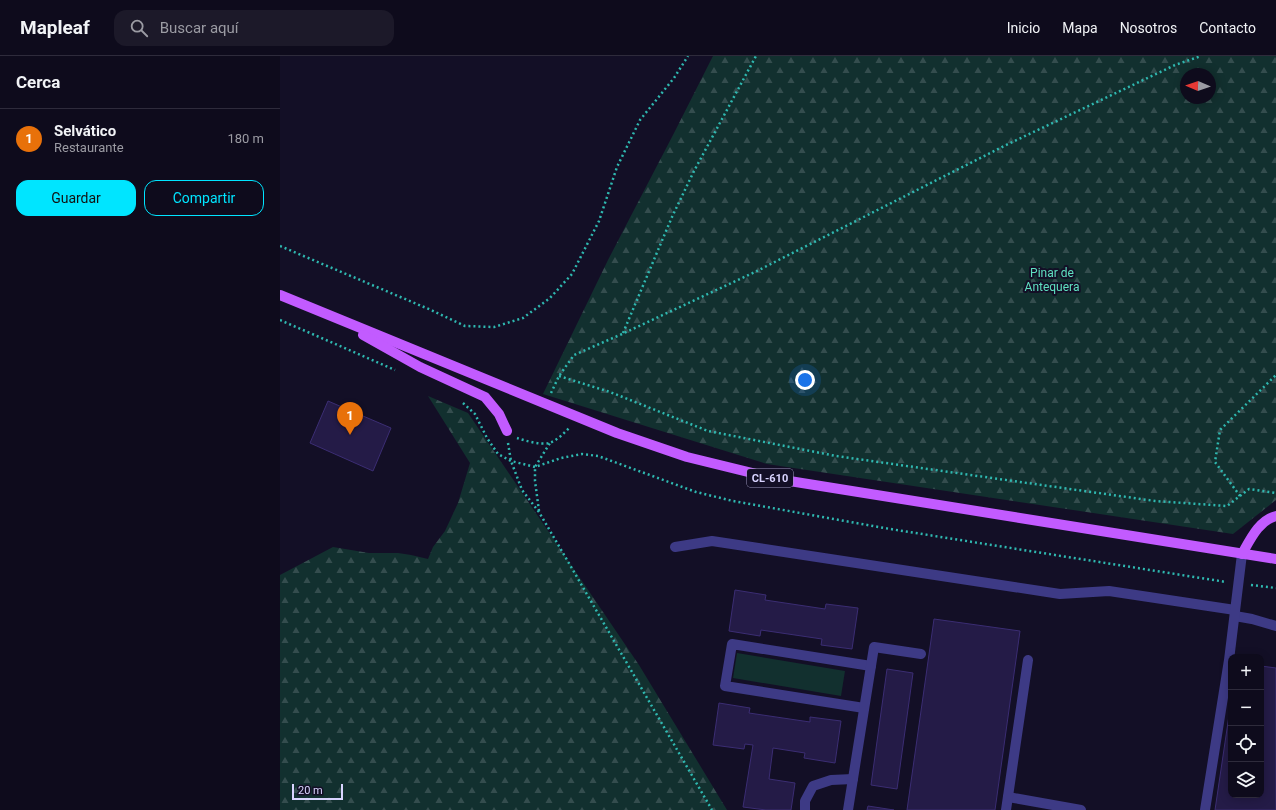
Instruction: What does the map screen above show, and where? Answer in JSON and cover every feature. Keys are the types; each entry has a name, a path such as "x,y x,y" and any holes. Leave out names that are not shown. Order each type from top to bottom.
{"main road":[{"name":"CL-610","path":"280,296 617,433 687,457 777,479 1276,559"},
{"path":"321,312 420,367 486,397 499,414 507,431"},
{"path":"1242,554 1257,528 1272,517 1276,516"}],"lane":[{"path":"675,547 712,541 1060,594 1109,591 1235,613 1276,626"},
{"path":"1205,810 1235,613 1242,554"},
{"path":"864,708 725,686 732,644 871,666"},
{"path":"848,810 874,647 921,654"},
{"path":"1006,810 1028,660"},
{"path":"805,810 805,801 813,786 831,780 853,779"},
{"path":"1008,797 1081,810"}],"path":[{"path":"280,246 465,326 494,327 523,318 550,298 572,274 599,221 618,167 640,120 674,78 688,56"},
{"path":"622,334 672,217 694,171 756,56"},
{"path":"546,404 559,376 574,355 755,272 1032,133 1175,65 1201,56"},
{"path":"559,376 610,392 708,431 836,456 1155,501 1227,506 1249,489 1276,493"},
{"path":"1240,496 1215,462 1220,430 1276,376"},
{"path":"539,512 535,481 535,467 550,443 571,426 576,416"},
{"path":"507,431 517,438 528,442 550,443"},
{"path":"507,431 511,461 522,490 539,512 712,810"}],"green space":[{"name":"Pinar de Antequera","path":"713,56 1276,56 1276,500 1233,534 767,464 543,394 608,260"},
{"path":"428,396 468,413 639,665 727,810 280,810 280,575 333,547 369,553 398,553 428,559 433,547 445,531 458,503 470,463"},
{"path":"737,653 845,671 841,696 733,678"}],"building":[{"path":"328,401 391,428 373,471 310,443"},
{"path":"735,590 766,595 765,600 825,609 826,604 858,608 852,649 821,645 822,639 761,630 760,636 729,631"},
{"path":"934,619 1020,631 995,810 907,810"},
{"path":"1264,666 1276,668 1276,810 1215,810 1228,722 1228,798 1264,798"},
{"path":"887,669 913,673 897,789 871,785"},
{"path":"719,703 750,708 749,713 810,722 810,717 841,721 835,763 804,758 805,753 773,748 769,779 795,783 791,810 766,810 743,807 753,745 745,744 744,749 713,745"},
{"path":"868,806 894,810 867,810"}],"place":[{"name":"Selvático","path":"350,435"}]}
